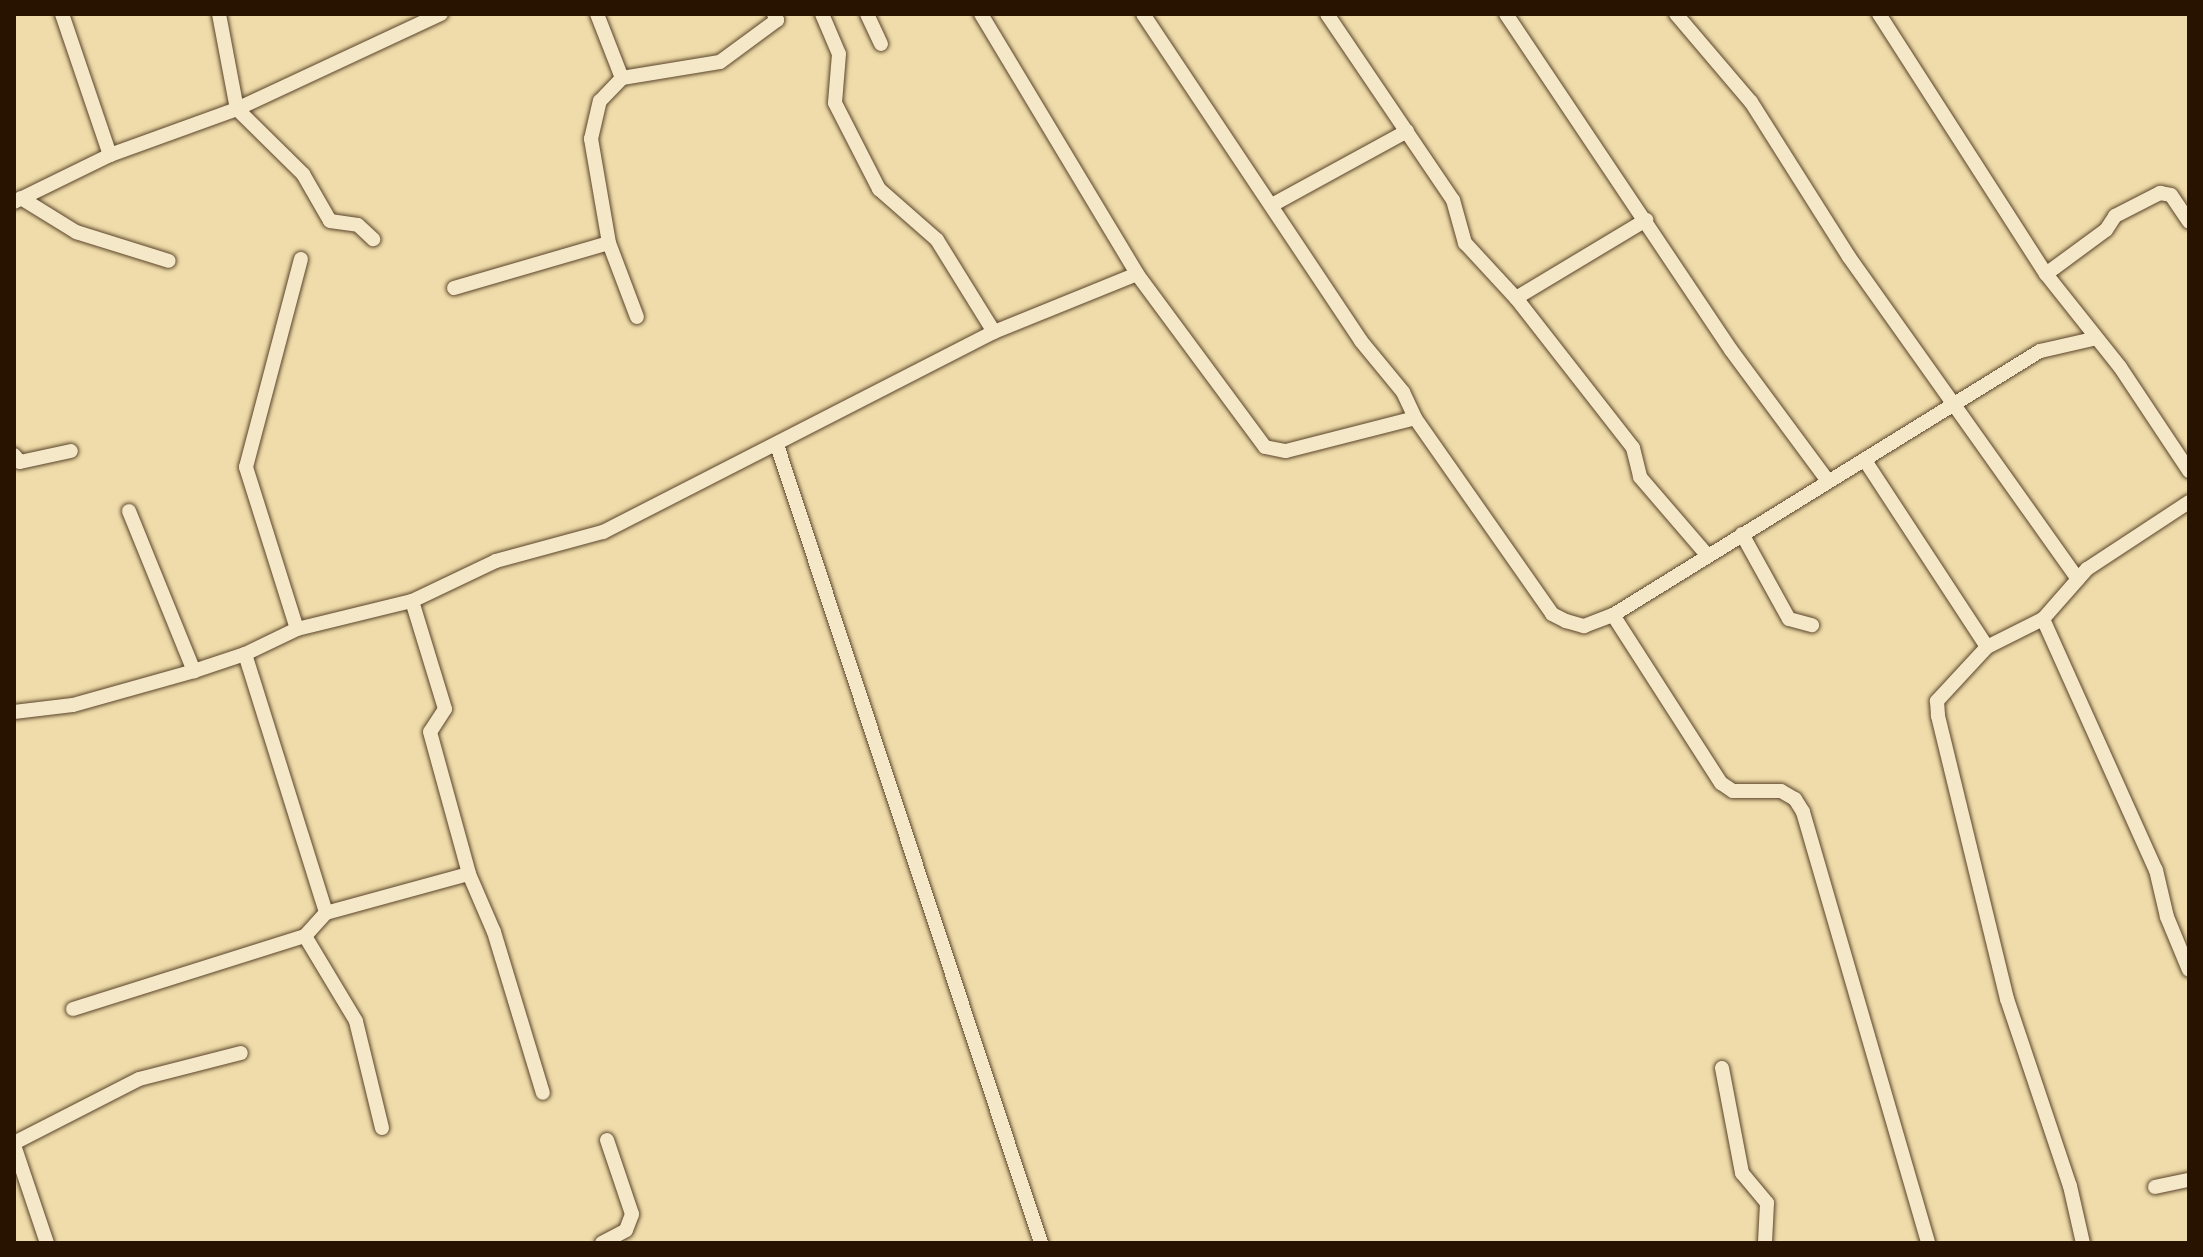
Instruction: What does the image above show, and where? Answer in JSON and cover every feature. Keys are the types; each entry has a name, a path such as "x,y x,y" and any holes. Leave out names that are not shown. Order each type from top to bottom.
{"street":[{"path":"62,14 110,155"},
{"path":"219,14 237,109 303,174 330,221 358,225 373,239"},
{"path":"18,200 110,155 237,109 441,14"},
{"path":"597,14 622,78"},
{"path":"822,14 839,54 835,103 879,189 937,240 994,332"},
{"path":"867,14 881,44"},
{"path":"981,14 1137,274 1265,447 1286,451 1415,418"},
{"path":"1143,14 1361,341 1403,392 1415,418 1552,614 1584,626 1613,615 1828,481 1866,462 2040,351 2093,339"},
{"path":"1327,14 1453,200 1465,243 1516,298 1633,448 1640,477 1708,556"},
{"path":"1506,14 1731,350 1828,481"},
{"path":"1676,14 1751,102 1849,257 1957,404 2078,579"},
{"path":"1879,14 2046,274 2093,339 2120,367 2189,471"},
{"path":"637,317 609,243 591,139 600,101 622,78 720,62 781,16"},
{"path":"1272,205 1407,131"},
{"path":"2046,274 2106,230 2115,216 2160,193 2171,195 2189,222"},
{"path":"18,200 76,232 169,261"},
{"path":"1516,298 1646,220"},
{"path":"454,288 609,243"},
{"path":"297,629 246,467 301,259"},
{"path":"14,712 73,705 194,671 245,654 297,629 412,601 496,561 603,532 994,332 1137,274"},
{"path":"777,445 1041,1243"},
{"path":"14,455 20,462 71,451"},
{"path":"1866,462 1987,647"},
{"path":"2083,1243 2070,1186 2007,999 1938,716 1937,701 1987,647 2043,619 2078,579 2189,502"},
{"path":"129,511 194,671"},
{"path":"1742,534 1789,619 1812,625"},
{"path":"412,601 445,709 430,732 469,874 494,932 543,1093"},
{"path":"1613,615 1721,783 1733,791 1781,791 1803,812 1928,1243"},
{"path":"2043,619 2156,870 2167,917 2189,970"},
{"path":"245,654 326,913"},
{"path":"73,1009 305,936 326,913 469,874"},
{"path":"305,936 356,1021 382,1128"},
{"path":"47,1243 15,1148 139,1079 241,1053"},
{"path":"1722,1068 1742,1173 1767,1203 1765,1243"},
{"path":"602,1243 626,1230 632,1214 607,1140"},
{"path":"2155,1187 2189,1180"}]}
